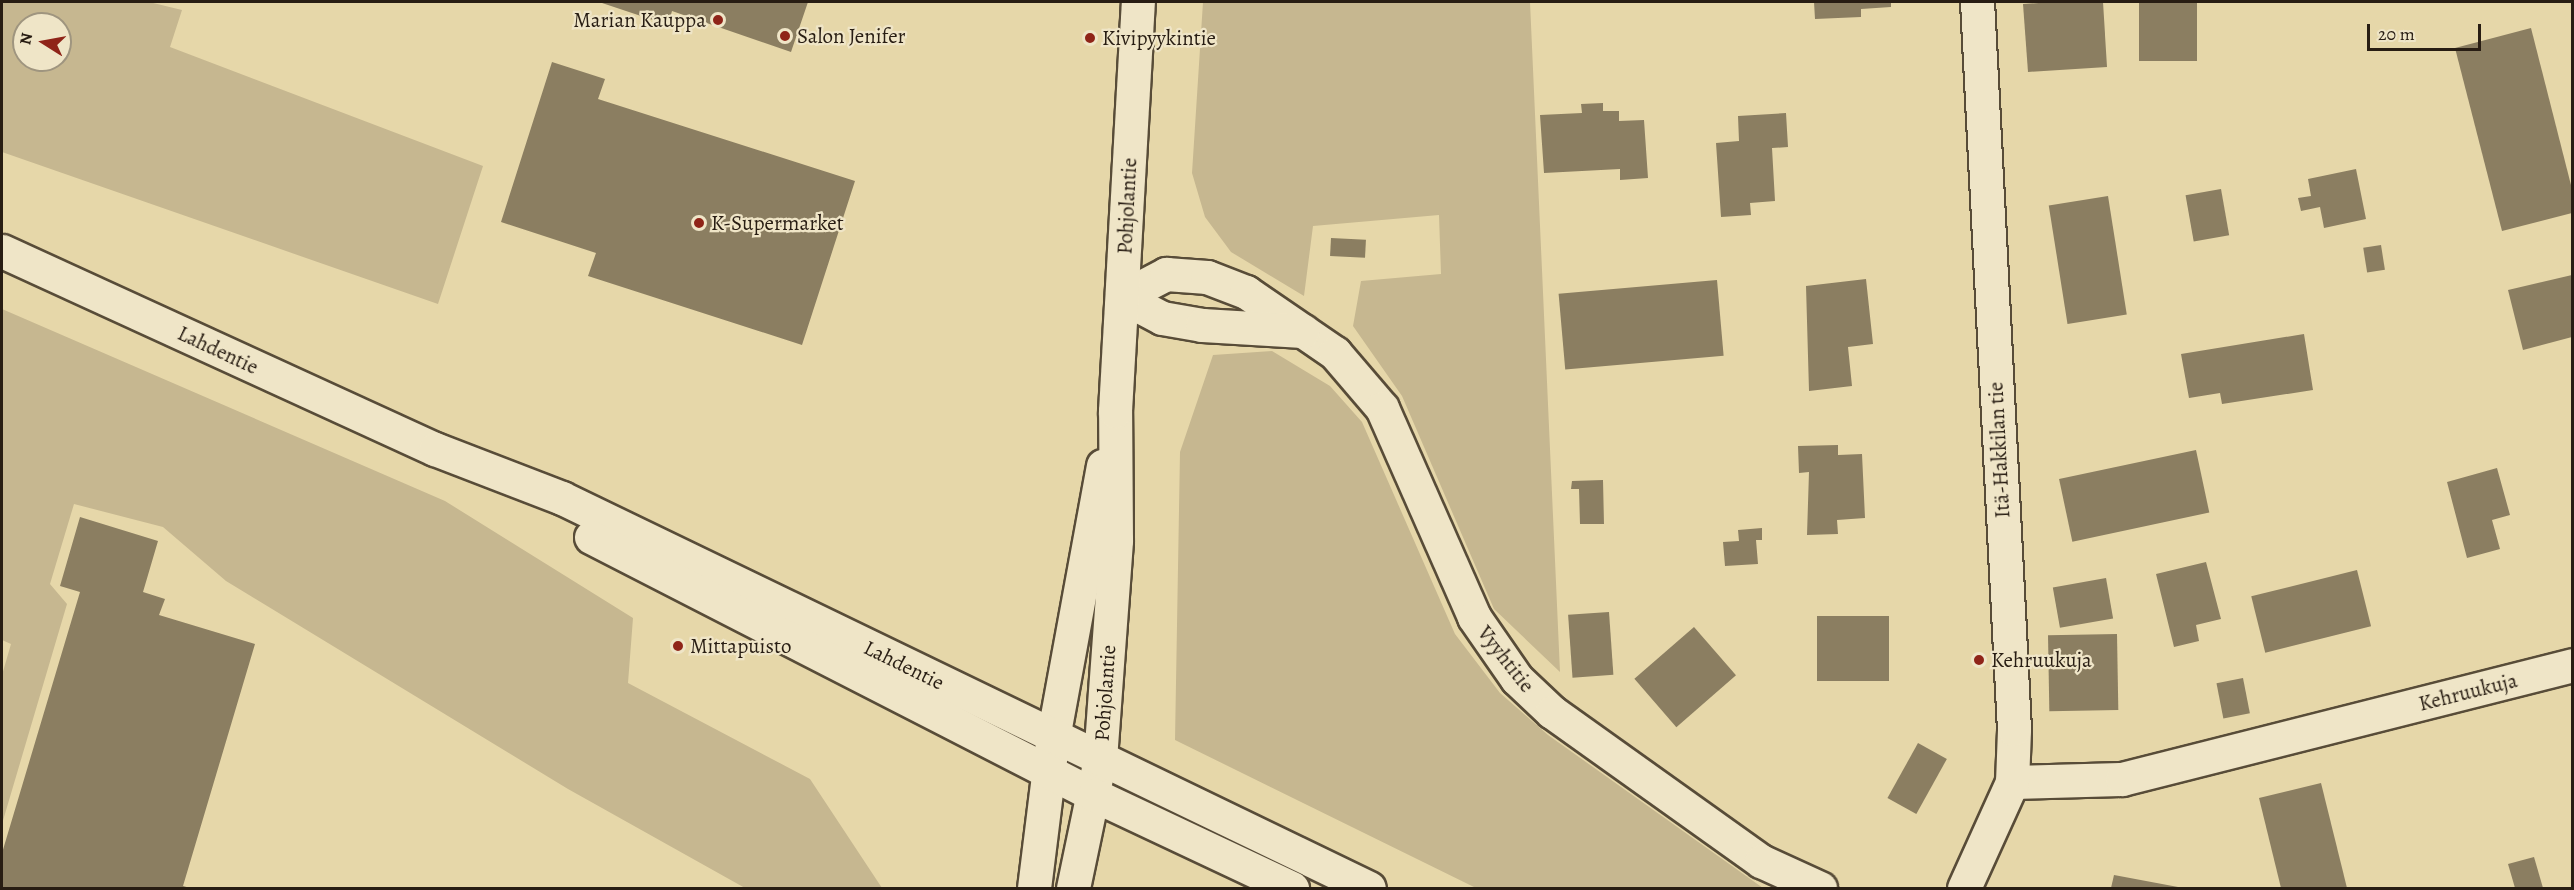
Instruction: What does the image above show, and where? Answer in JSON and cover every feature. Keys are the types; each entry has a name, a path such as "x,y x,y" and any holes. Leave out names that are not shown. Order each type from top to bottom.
{"street":[{"name":"Pohjolantie","path":"1073,888 1101,759 1116,540 1115,411 1138,2"},
{"name":"Itä-Hakkilan tie","path":"1964,888 2012,782 2014,729 1977,2"},
{"name":"Lahdentie","path":"2,251 435,449 562,498 1053,738 1369,888"},
{"name":"Vyyhtitie","path":"1122,297 1166,274 1207,277 1246,292 1335,353 1382,408 1474,617 1517,679 1552,712 1761,861 1820,888"},
{"path":"1122,297 1162,318 1202,326 1303,331"},
{"name":"Pohjolantie","path":"1034,888 1053,738 1086,538 1115,411"},
{"name":"Lahdentie","path":"435,449 520,501 1049,772 1292,888"},
{"name":"Kehruukuja","path":"2012,782 2122,779 2572,666"}],"shaded area":[{"path":"2,2 149,2 182,10 170,47 483,166 438,304 2,152"},
{"path":"1203,2 1530,2 1560,672 1494,609 1402,396 1353,326 1361,281 1441,274 1439,215 1313,226 1304,296 1231,252 1205,217 1192,173"},
{"path":"2,309 445,501 633,618 628,683 810,779 882,888 745,888 568,789 226,581 163,527 74,504 50,584 67,604 2,824 2,675 11,644 2,640"},
{"path":"1272,351 1330,386 1362,422 1455,634 1500,693 1548,735 1763,888 1476,888 1175,740 1180,452 1213,355"}],"building":[{"path":"599,2 808,2 791,52 672,11 668,25"},
{"path":"1814,2 1891,2 1891,7 1861,9 1861,17 1815,19"},
{"path":"2103,2 2107,67 2028,72 2023,4"},
{"path":"2139,2 2197,2 2197,61 2139,61"},
{"path":"2531,28 2572,189 2572,213 2502,231 2455,48"},
{"path":"552,62 605,79 598,99 855,181 802,345 588,276 596,253 501,222"},
{"path":"1603,103 1603,111 1619,111 1619,121 1644,120 1648,178 1620,180 1620,169 1544,173 1540,115 1582,113 1581,104"},
{"path":"1786,113 1788,147 1772,148 1775,201 1750,203 1751,215 1721,217 1716,143 1739,141 1738,116"},
{"path":"2356,169 2366,219 2324,228 2320,207 2301,211 2298,198 2311,196 2308,179"},
{"path":"2221,189 2229,235 2194,242 2186,195"},
{"path":"2108,196 2127,315 2068,324 2049,205"},
{"path":"1331,238 1366,240 1365,258 1330,256"},
{"path":"2381,245 2385,270 2367,273 2363,248"},
{"path":"2572,275 2572,337 2523,350 2508,290"},
{"path":"1866,279 1873,344 1848,347 1852,386 1809,391 1806,286"},
{"path":"1717,280 1724,356 1565,370 1559,294"},
{"path":"2304,334 2313,390 2222,404 2220,393 2189,398 2181,354"},
{"path":"1838,445 1838,455 1862,454 1865,518 1837,520 1838,534 1807,535 1809,472 1799,473 1798,446"},
{"path":"2196,450 2209,513 2072,542 2059,479"},
{"path":"2497,468 2510,515 2492,520 2500,549 2467,558 2447,482"},
{"path":"1603,480 1604,524 1580,524 1579,489 1571,489 1572,481"},
{"path":"80,517 158,541 143,592 165,599 159,615 255,644 183,886 190,888 2,888 2,853 80,592 60,586"},
{"path":"1762,528 1762,540 1756,540 1758,564 1725,566 1723,542 1739,541 1738,530"},
{"path":"2206,562 2221,619 2196,625 2199,641 2174,647 2156,574"},
{"path":"2357,570 2371,626 2265,653 2251,596"},
{"path":"2106,578 2113,618 2060,628 2053,587"},
{"path":"1609,612 1613,675 1572,678 1568,615"},
{"path":"1817,616 1889,616 1889,681 1817,681"},
{"path":"1694,627 1736,675 1676,727 1634,679"},
{"path":"2117,634 2118,710 2049,711 2048,635"},
{"path":"2243,678 2250,713 2223,718 2216,683"},
{"path":"1918,743 1947,759 1916,814 1887,798"},
{"path":"2321,783 2347,888 2281,888 2259,798"},
{"path":"2534,857 2543,888 2515,888 2508,864"},
{"path":"2114,875 2178,887 2178,888 2111,888"}],"place":[{"name":"Marian Kauppa","path":"718,20"},
{"name":"Salon Jenifer","path":"785,36"},
{"name":"Kivipyykintie","path":"1090,38"},
{"name":"K-Supermarket","path":"699,223"},
{"name":"Mittapuisto","path":"678,646"},
{"name":"Kehruukuja","path":"1979,660"}]}
